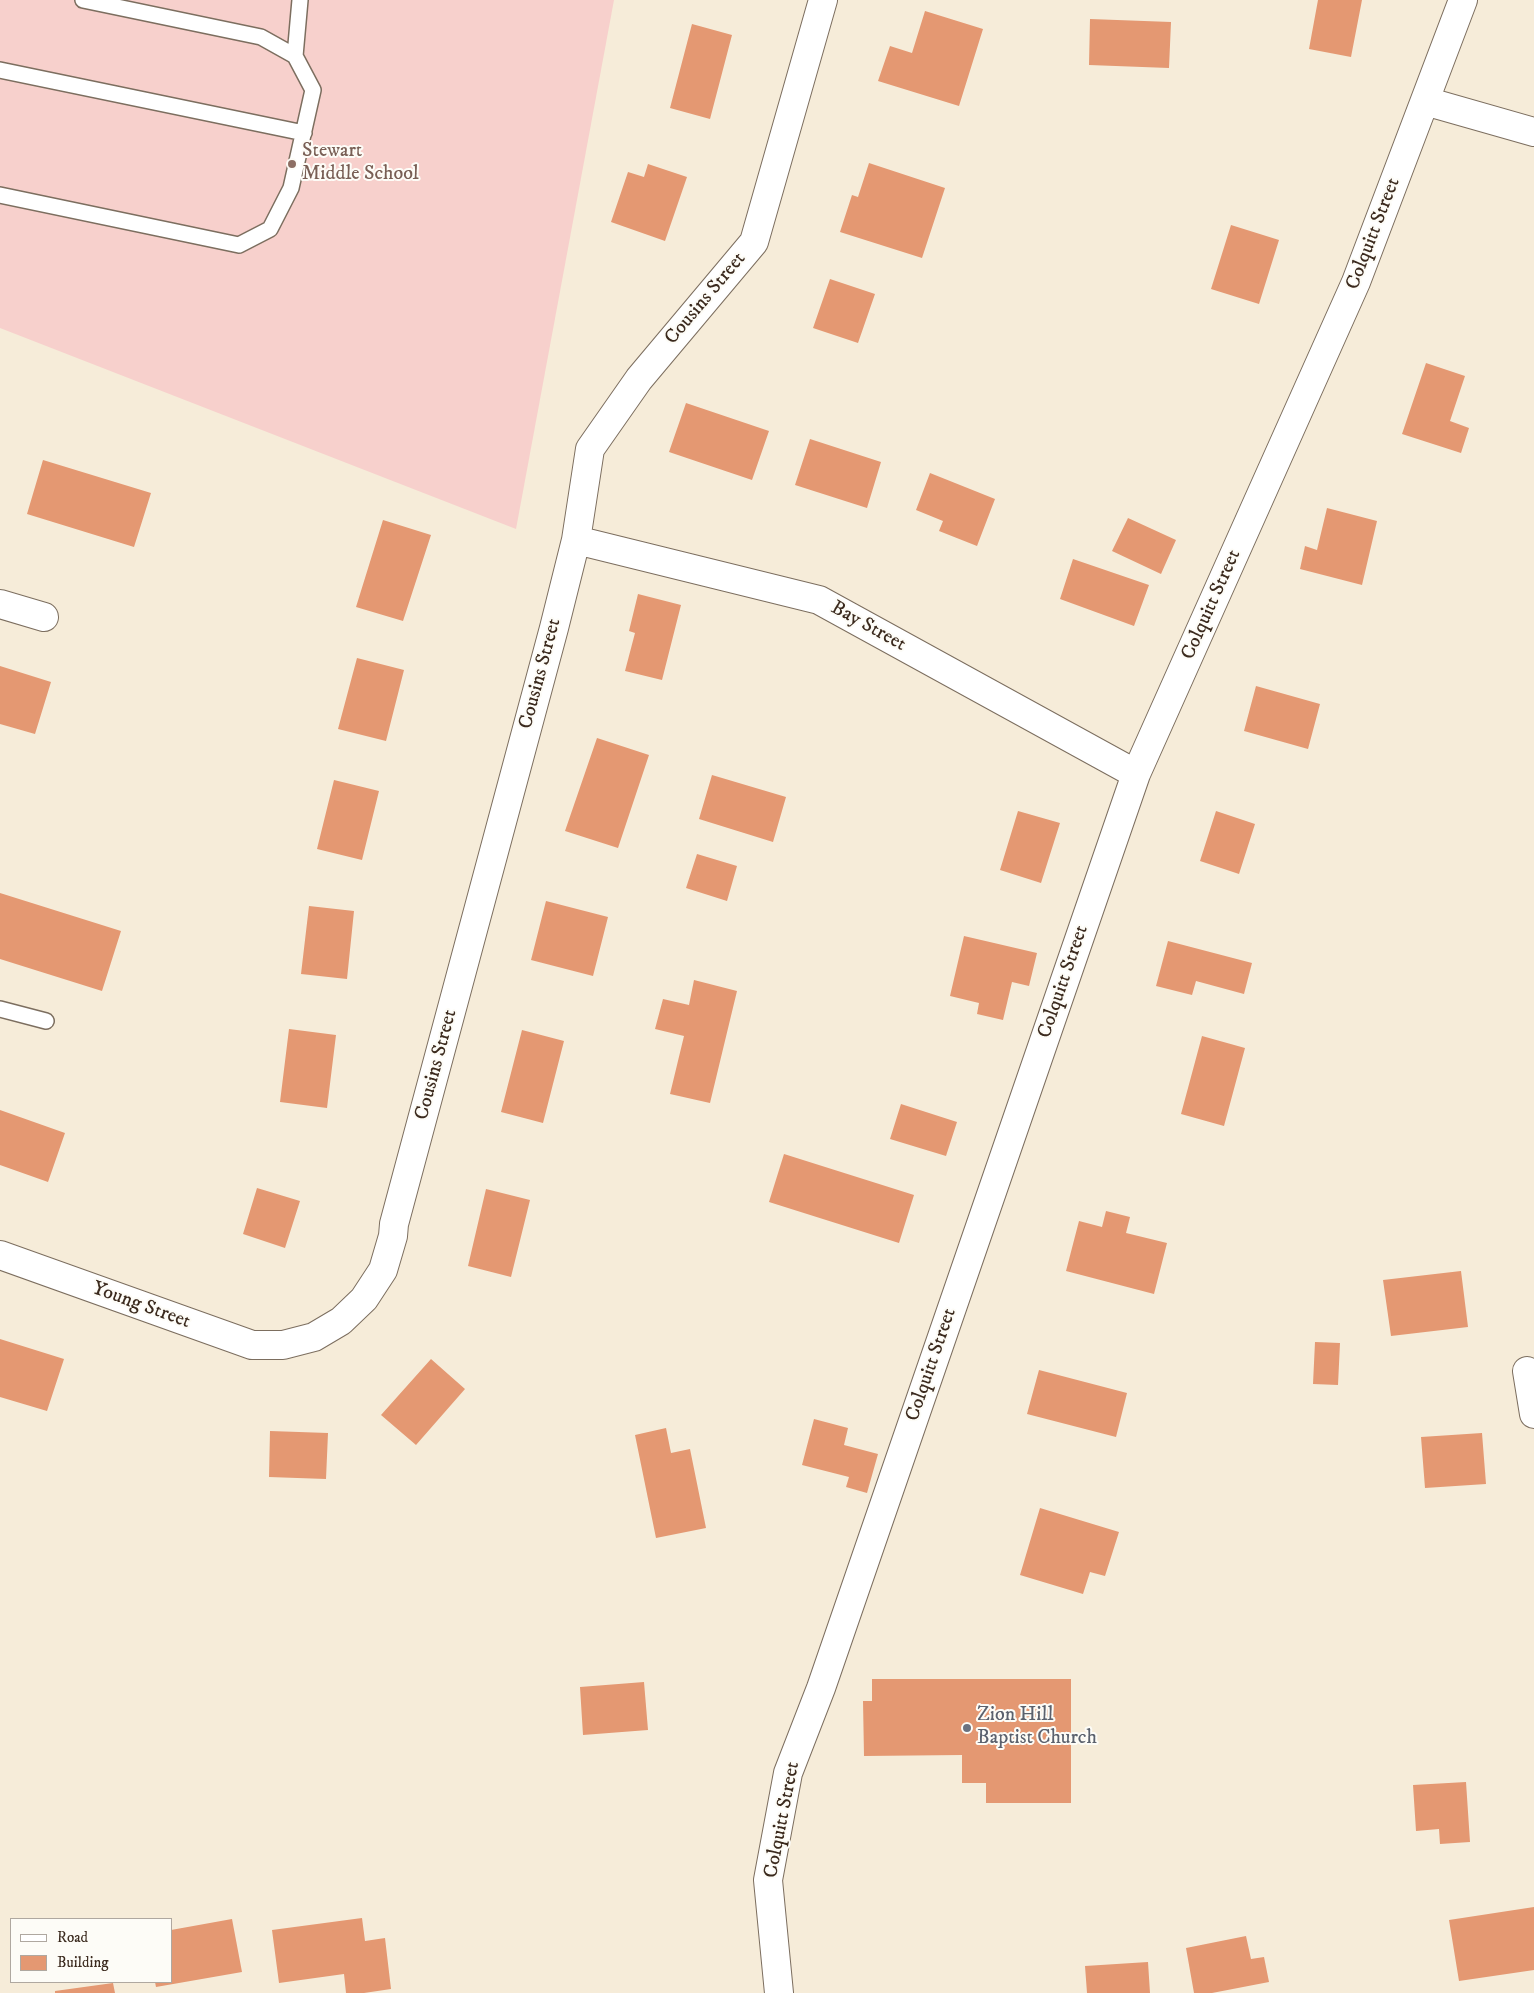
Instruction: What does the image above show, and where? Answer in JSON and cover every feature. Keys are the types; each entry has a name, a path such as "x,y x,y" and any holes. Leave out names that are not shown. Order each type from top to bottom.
{"street":[{"name":"Cousins Street","path":"283,1345 314,1336 341,1321 364,1299 383,1270 576,540 590,449 639,379 754,242 823,0"},
{"name":"Colquitt Street","path":"779,1993 768,1880 788,1773 821,1688 1136,774 1356,282 1463,0"},
{"path":"1425,101 1534,132"},
{"name":"Bay Street","path":"576,540 819,600 1136,774"},
{"path":"0,604 44,617"},
{"name":"Young Street","path":"0,1255 252,1346 283,1345"},
{"path":"1527,1372 1534,1414"}],"lane":[{"path":"0,195 239,245 270,229 291,188 313,90 295,56 261,37 83,0"},
{"path":"295,56 300,0"},
{"path":"0,70 304,133"},
{"path":"0,1009 46,1021"}],"shaded area":[{"name":"Stewart Middle School","path":"0,0 614,0 516,529 0,328"}],"building":[{"path":"1318,0 1362,0 1351,57 1309,49"},
{"path":"925,11 983,29 959,106 878,81 890,46 912,53"},
{"path":"1090,19 1171,22 1169,68 1089,65"},
{"path":"692,24 732,35 710,119 670,108"},
{"path":"869,163 945,188 922,258 840,232 852,195 858,197"},
{"path":"648,164 687,177 665,241 611,222 628,172 644,177"},
{"path":"1231,225 1279,240 1259,304 1211,289"},
{"path":"830,279 875,294 858,343 813,328"},
{"path":"1426,363 1465,376 1450,421 1469,428 1461,453 1402,434"},
{"path":"686,403 769,431 752,480 669,452"},
{"path":"810,439 881,462 867,508 795,485"},
{"path":"43,460 151,493 134,547 27,514"},
{"path":"930,473 995,499 977,546 939,531 943,521 916,510"},
{"path":"1327,508 1377,521 1362,585 1300,569 1305,546 1317,550"},
{"path":"1128,518 1176,540 1161,574 1112,551"},
{"path":"383,520 431,535 403,621 356,607"},
{"path":"1073,559 1149,585 1134,626 1060,599"},
{"path":"638,594 681,605 662,680 625,671 635,633 629,631"},
{"path":"357,658 404,670 386,741 338,729"},
{"path":"0,666 51,682 35,734 0,724"},
{"path":"1256,686 1320,704 1308,749 1244,731"},
{"path":"597,738 649,755 618,848 565,831"},
{"path":"712,775 786,797 773,842 699,819"},
{"path":"334,780 379,791 362,860 317,849"},
{"path":"1018,811 1060,823 1041,883 1000,870"},
{"path":"1216,811 1255,824 1239,874 1200,861"},
{"path":"697,854 737,866 727,901 686,888"},
{"path":"0,893 121,931 102,991 0,959"},
{"path":"546,901 608,917 593,976 531,960"},
{"path":"309,906 354,911 347,979 301,974"},
{"path":"964,936 1037,953 1029,986 1012,982 1003,1020 977,1014 979,1003 950,996"},
{"path":"1168,941 1252,963 1244,994 1196,981 1192,995 1156,986"},
{"path":"694,980 737,991 710,1103 670,1094 684,1036 655,1029 663,999 689,1005"},
{"path":"289,1029 336,1035 327,1108 280,1102"},
{"path":"522,1030 564,1041 543,1123 501,1112"},
{"path":"1202,1036 1245,1048 1224,1126 1181,1114"},
{"path":"901,1104 957,1122 946,1156 890,1139"},
{"path":"0,1110 65,1133 48,1182 0,1165"},
{"path":"784,1154 914,1195 899,1243 769,1202"},
{"path":"257,1188 300,1201 285,1248 243,1234"},
{"path":"486,1189 530,1200 511,1277 468,1266"},
{"path":"1106,1211 1130,1217 1126,1233 1167,1243 1154,1294 1066,1271 1079,1221 1102,1227"},
{"path":"1461,1271 1468,1327 1391,1336 1383,1280"},
{"path":"0,1339 64,1359 47,1411 0,1397"},
{"path":"1315,1342 1340,1343 1338,1385 1313,1384"},
{"path":"431,1359 465,1389 416,1445 381,1415"},
{"path":"1039,1370 1127,1393 1116,1437 1027,1414"},
{"path":"814,1419 848,1428 844,1445 878,1454 867,1493 846,1487 849,1477 802,1465"},
{"path":"666,1428 671,1453 690,1449 706,1528 656,1538 635,1435"},
{"path":"270,1431 328,1433 326,1479 269,1477"},
{"path":"1482,1433 1486,1484 1425,1488 1421,1437"},
{"path":"1040,1508 1119,1532 1105,1576 1090,1572 1083,1594 1020,1575"},
{"name":"Zion Hill Baptist Church","path":"872,1679 1071,1679 1071,1803 986,1803 986,1783 962,1783 962,1755 864,1756 863,1701 872,1701"},
{"path":"644,1682 648,1730 583,1735 580,1687"},
{"path":"1466,1782 1470,1842 1440,1844 1439,1829 1416,1831 1413,1785"},
{"path":"1534,1907 1534,1970 1459,1981 1449,1920"},
{"path":"362,1918 365,1941 385,1938 391,1989 364,1993 346,1993 344,1974 279,1983 272,1930"},
{"path":"232,1919 242,1972 156,1987 155,1983 172,1983 172,1930"},
{"path":"1246,1936 1251,1959 1264,1957 1269,1982 1212,1993 1194,1993 1186,1948"},
{"path":"1148,1962 1150,1993 1087,1993 1085,1966"},
{"path":"113,1983 115,1993 55,1993 55,1991"}],"place":[{"name":"Stewart Middle School","path":"292,164"},
{"name":"Zion Hill Baptist Church","path":"967,1728"}]}
